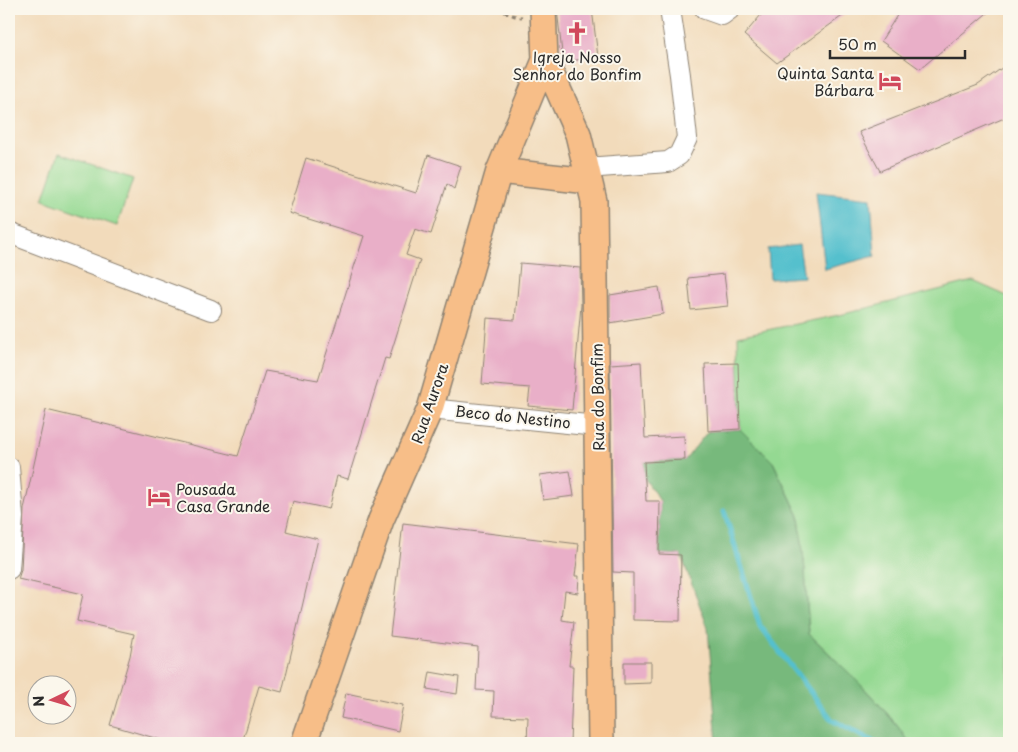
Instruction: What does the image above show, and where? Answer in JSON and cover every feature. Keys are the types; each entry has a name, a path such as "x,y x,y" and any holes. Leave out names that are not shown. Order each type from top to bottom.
{"main road":[{"path":"543,14 545,60"},
{"name":"Rua do Bonfim","path":"545,60 578,134 594,201 600,743"},
{"name":"Rua Aurora","path":"304,743 382,520 430,408 499,170 545,60"},
{"path":"499,170 588,174"}],"street":[{"path":"588,174 668,162 679,155 686,138 680,75 670,9"},
{"path":"706,9 722,15 730,9"},
{"path":"9,234 211,310"},
{"name":"Beco do Nestino","path":"430,408 597,426"},
{"path":"9,467 13,517 9,569"}],"path":[{"path":"497,9 514,16 543,14"}],"green space":[{"path":"59,153 133,179 117,226 43,200"},
{"path":"973,281 1009,297 1009,743 910,743 875,700 809,634 799,516 773,462 740,429 738,336 844,314"},
{"path":"740,429 773,462 799,516 809,634 875,700 910,743 717,743 708,628 681,555 659,554 660,501 645,479 644,462 685,460 708,431"}],"water":[{"path":"816,192 871,198 875,256 825,269"},
{"path":"799,245 804,277 770,279 768,249"}],"building":[{"name":"Igreja Nosso Senhor do Bonfim","path":"557,9 592,9 598,57 563,62"},
{"path":"766,9 852,9 777,63 744,35"},
{"path":"901,9 992,9 920,69 881,41"},
{"path":"1009,63 1009,116 880,171 859,132 978,85"},
{"path":"428,155 461,166 454,189 447,184 431,234 415,229 406,255 420,260 389,359 385,358 348,479 337,476 329,509 293,501 286,531 318,539 282,692 259,686 242,743 172,743 110,725 130,656 134,634 77,621 83,594 18,579 21,570 24,509 46,410 238,456 265,371 318,380 364,236 289,213 306,158 416,193"},
{"path":"520,263 580,268 581,305 572,410 528,406 530,388 482,384 487,318 515,320"},
{"path":"724,274 728,306 691,310 688,278"},
{"path":"659,287 663,314 610,323 610,295"},
{"path":"641,362 645,438 684,436 685,460 644,462 646,501 660,501 659,554 681,555 680,621 633,620 633,573 613,572 610,364"},
{"path":"738,363 740,429 708,431 705,364"},
{"path":"570,471 574,496 543,500 540,475"},
{"path":"403,523 579,544 575,576 579,576 578,593 565,591 562,620 574,622 569,666 573,666 570,743 527,743 528,717 493,716 494,691 476,690 478,647 390,636"},
{"path":"624,662 651,662 651,683 624,684"},
{"path":"430,672 459,677 457,694 427,689"},
{"path":"346,693 403,705 398,731 341,718"}],"waterway":[{"path":"724,511 760,626 832,720 876,743"}],"place":[{"name":"Igreja Nosso Senhor do Bonfim","path":"577,33"},
{"name":"Quinta Santa Bárbara","path":"890,81"},
{"name":"Pousada Casa Grande","path":"159,497"}]}
